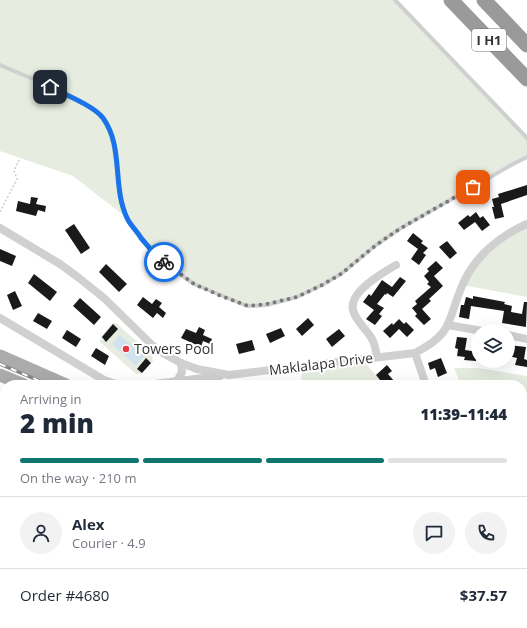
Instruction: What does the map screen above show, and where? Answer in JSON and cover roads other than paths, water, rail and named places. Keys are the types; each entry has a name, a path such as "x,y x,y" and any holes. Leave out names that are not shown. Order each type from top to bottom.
{"highway":[{"name":"I H1","path":"450,0 527,79"},
{"name":"I H1","path":"484,0 527,45"}],"main road":[{"path":"0,356 55,380"},
{"path":"0,375 12,380"}],"street":[{"name":"Maklalapa Drive","path":"0,228 60,264 79,278 104,298 150,344 161,352 181,363 197,369 229,375 415,353 434,342 444,332 448,325 462,285 473,265 498,240 513,230 527,224"},
{"path":"377,357 372,340 356,316 352,306 365,285 373,278 396,266"},
{"path":"0,318 104,380"},
{"path":"448,325 471,329"},
{"path":"515,336 527,339"},
{"path":"415,353 424,380"},
{"path":"178,380 182,372 181,363"},
{"path":"186,380 229,375"}],"lane":[{"path":"395,0 527,138"},
{"path":"0,65 71,97 88,106 102,116 112,135 121,199 127,218 145,243 159,259 194,284 248,306 267,304 297,297 322,285 341,274 376,245 401,228 527,157"}],"water":[{"path":"120,335 144,356 136,366 112,344"}],"railway":[{"path":"0,364 37,380"}],"place":[{"name":"Towers Pool","path":"126,349"}]}
